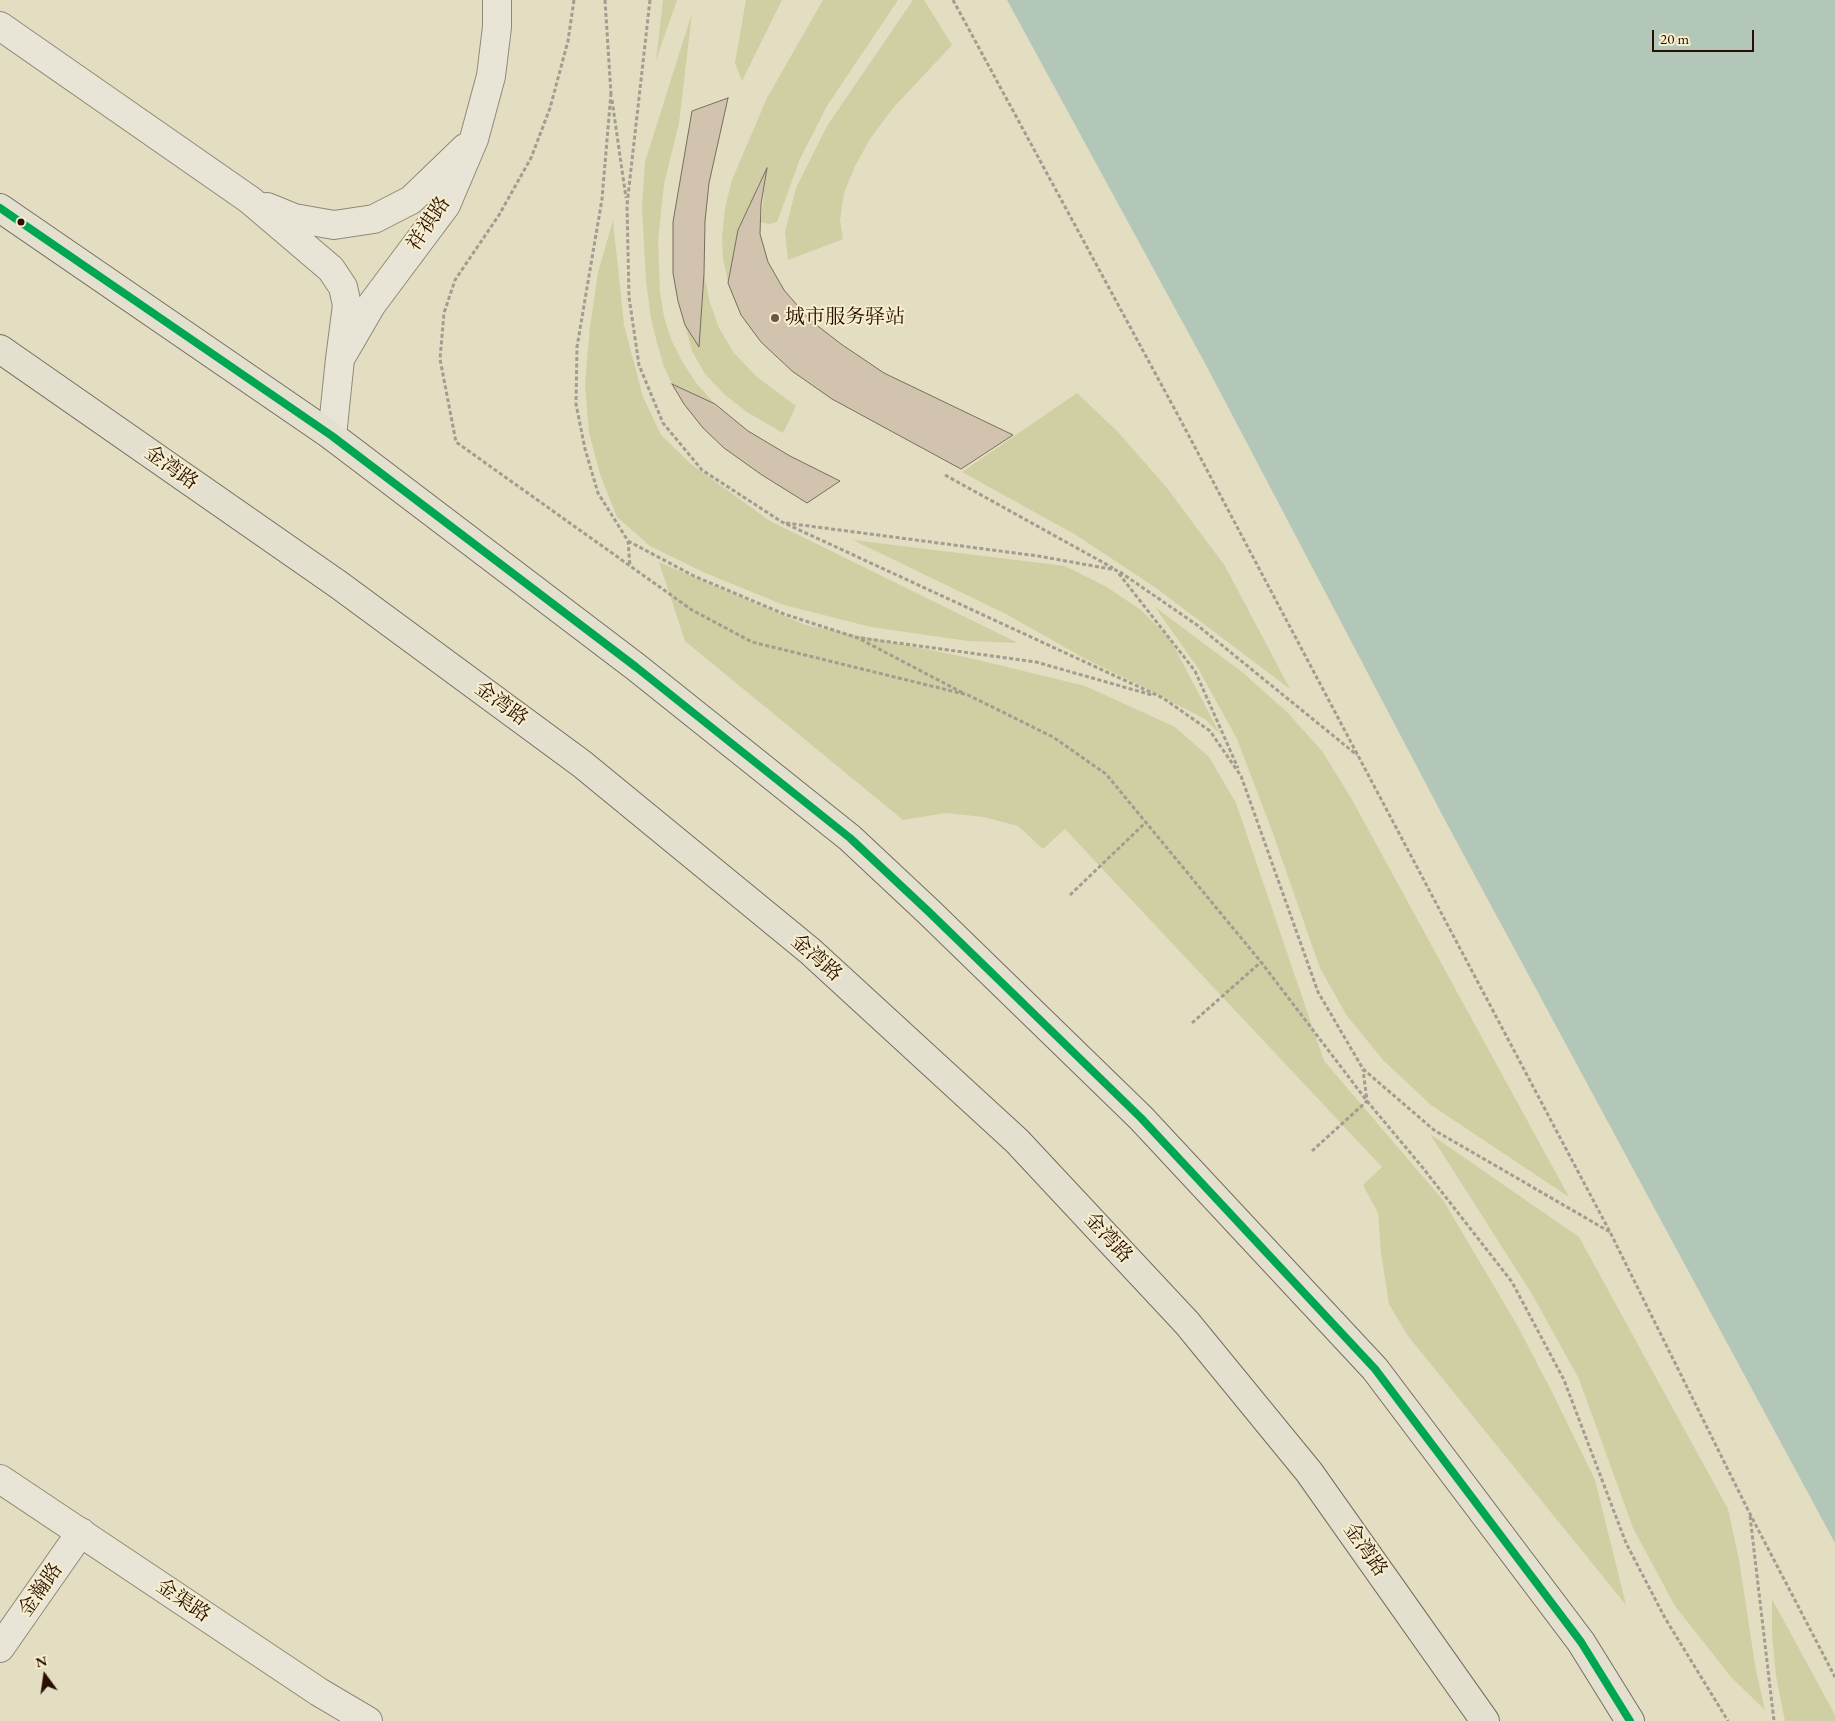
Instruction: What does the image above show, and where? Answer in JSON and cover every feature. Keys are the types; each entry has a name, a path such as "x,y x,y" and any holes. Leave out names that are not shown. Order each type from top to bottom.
{"main road":[{"path":"0,208 332,436 636,667 850,838 1141,1118 1375,1369 1581,1642 1630,1721"},
{"name":"金湾路","path":"0,349 339,585 582,764 810,951 1016,1141 1187,1323 1309,1472 1485,1721"}],"street":[{"name":"祥祺路","path":"332,436 340,359 372,304 446,205 474,139 490,76 497,27 497,0"},
{"path":"0,26 250,200 331,268 343,287 347,305 340,359"},
{"path":"250,200 294,218 334,225 374,219 411,200 474,139"},
{"name":"金渠路","path":"0,1479 319,1692 368,1721"},
{"name":"金瀚路","path":"0,1648 81,1532"}],"path":[{"path":"574,0 568,41 550,108 531,158 499,216 455,280 444,312 440,359 456,442 692,610 752,642 968,695"},
{"path":"605,0 611,93 627,205 629,297 639,365 663,423 702,470 782,522 1163,698 1210,731 1242,776"},
{"path":"627,205 650,0"},
{"path":"954,0 1180,419 1610,1232 1749,1512 1835,1677"},
{"path":"611,93 602,198 577,347 576,404 585,449 598,493 628,541 630,566"},
{"path":"945,474 1116,570 1197,625 1359,757"},
{"path":"782,522 1038,556 1116,570 1195,671 1242,776 1318,992 1363,1069 1434,1130 1610,1232"},
{"path":"628,541 694,576 784,614 858,638 1053,737 1106,774 1261,962 1367,1101 1423,1168 1512,1282 1564,1380 1626,1543 1666,1618 1728,1721"},
{"path":"858,638 1036,662 1163,698"},
{"path":"1070,895 1145,823"},
{"path":"1192,1024 1261,962"},
{"path":"1363,1069 1367,1101"},
{"path":"1312,1151 1367,1101"},
{"path":"1749,1512 1774,1721"}],"green space":[{"path":"663,0 677,0 656,60"},
{"path":"746,0 782,0 742,81 735,63"},
{"path":"823,0 898,0 827,106 800,159 777,222 769,224 761,222 766,170 738,230 728,283 723,258 722,237 725,208 732,180 767,98"},
{"path":"913,0 924,0 952,45 893,108 870,139 855,166 844,193 840,220 843,239 788,260 785,232 796,188 827,126"},
{"path":"692,13 679,123 664,184 658,241 660,292 664,317 671,339 683,363 697,384 715,404 672,384 664,367 657,343 651,318 646,281 642,207 645,162"},
{"path":"613,220 624,325 643,397 661,435 691,464 770,521 1018,643 968,641 871,627 784,605 703,572 650,546 617,517 601,477 589,433 585,384 590,327 598,273"},
{"path":"704,274 710,303 719,328 734,353 757,377 796,406 783,433 747,412 725,395 705,374 692,351 685,325"},
{"path":"1077,393 1118,432 1167,488 1225,566 1290,689 1156,588 1076,535 962,472"},
{"path":"853,540 1065,566 1105,586 1141,610 1170,639 1220,734 1205,719 1082,657 1006,614"},
{"path":"659,562 806,625 970,658 1085,686 1175,727 1209,757 1236,803 1324,1061 1443,1200 1517,1325 1595,1480 1626,1605 1408,1336 1389,1304 1381,1253 1378,1213 1363,1185 1382,1167 1065,829 1043,849 1018,826 984,817 946,813 903,820 685,641"},
{"path":"1155,607 1242,672 1287,712 1322,751 1351,798 1569,1197 1431,1105 1384,1061 1347,1016 1320,968 1271,828 1237,739 1198,668"},
{"path":"1430,1134 1579,1237 1728,1509 1739,1560 1756,1671 1765,1710 1731,1677 1675,1606 1633,1528 1579,1379 1532,1294"},
{"path":"1772,1599 1835,1715 1835,1721 1785,1721 1776,1676 1772,1635"}],"shaded area":[{"path":"1007,0 1835,0 1835,1543 1446,822 1207,367"}],"building":[{"path":"728,98 709,183 705,221 704,274 699,347 685,325 678,301 673,273 673,222 692,111"},
{"name":"城市服务驿站","path":"767,168 761,204 760,234 768,262 784,290 810,320 884,373 1013,435 961,469 832,399 792,371 761,342 741,315 728,283 738,230"},
{"path":"672,384 715,404 748,431 790,456 840,481 807,503 762,475 724,448 703,428 684,404"}],"transit line":[{"path":"0,208 332,436 636,667 850,838 1141,1118 1375,1369 1581,1642 1630,1721"}],"place":[{"name":"城市服务驿站","path":"775,318"}]}
